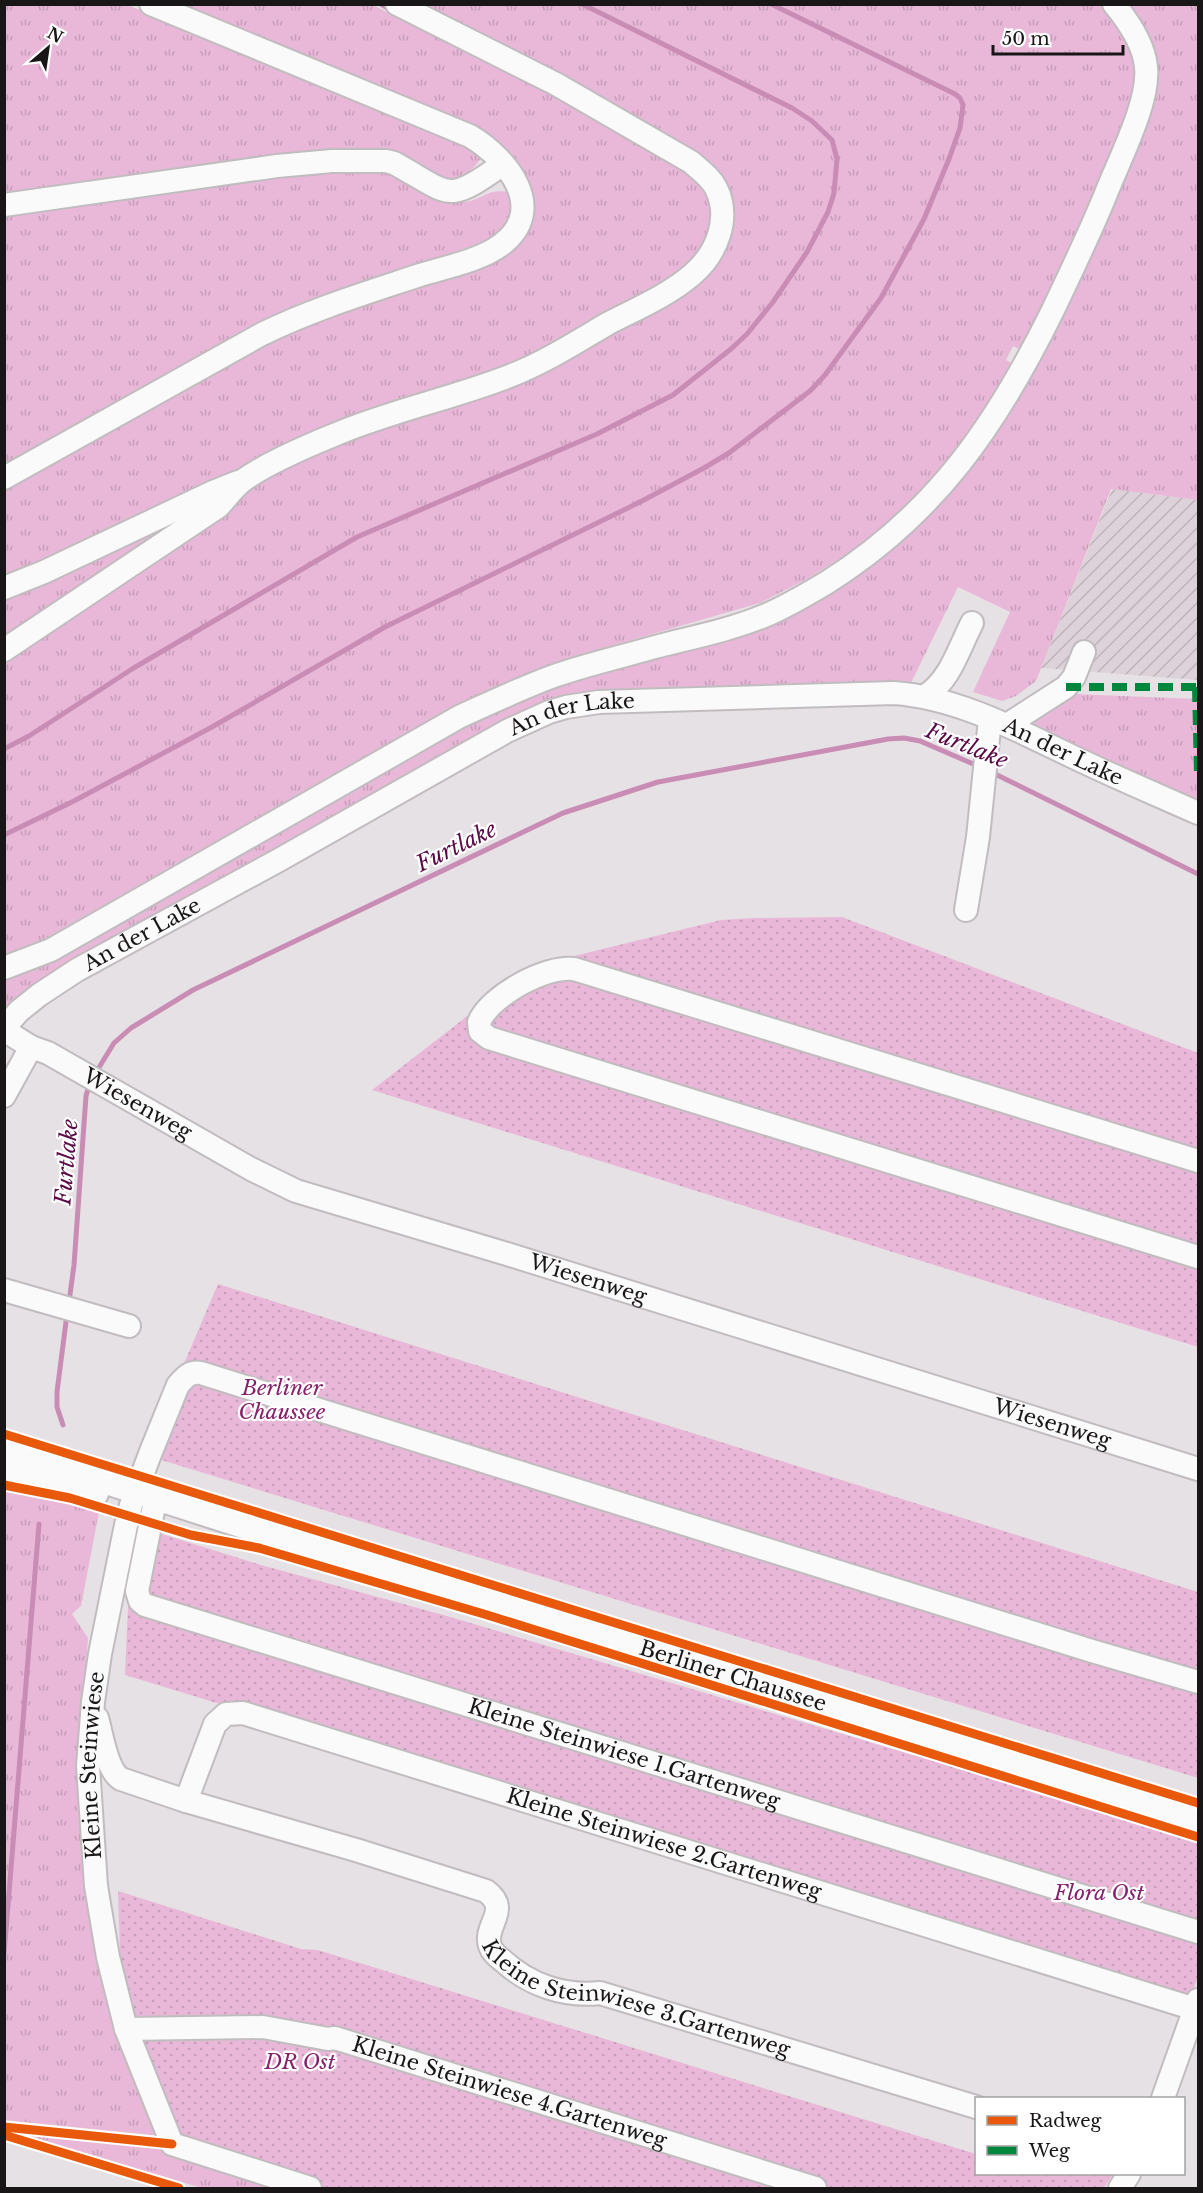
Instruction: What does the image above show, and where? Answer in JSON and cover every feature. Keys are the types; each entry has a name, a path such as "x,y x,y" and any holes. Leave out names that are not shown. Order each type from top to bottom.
{"main road":[{"name":"Berliner Chaussee","path":"4,1447 141,1501"},
{"name":"Berliner Chaussee","path":"4,1473 141,1501 265,1531 1198,1820"}],"street":[{"path":"4,478 262,334 342,300 470,259 499,246 517,227 522,207 519,186 488,148 470,136 151,4"},
{"path":"4,588 44,572 213,492 244,480 293,453 336,434 507,377 542,361 681,283 705,263 720,234 723,219 721,201 716,187 691,162 556,84 397,4"},
{"path":"4,968 51,950 459,717 511,693 556,676 763,617 802,597 882,543 934,494 976,444 1020,376 1086,241 1135,119 1146,78 1142,48 1114,4"},
{"path":"4,205 197,176 332,161 386,161 394,163 446,192 457,192 475,184 503,164"},
{"path":"4,650 219,506 244,480"},
{"path":"925,696 943,680 972,623"},
{"path":"966,910 978,837 985,770 999,722 1066,687 1074,676 1084,652"},
{"name":"An der Lake","path":"4,1029 39,995 77,970 279,860 507,731 566,707 599,702 894,693 925,696 999,722 1198,813"},
{"path":"1198,1161 574,969 549,971 524,983 489,1007 479,1023 480,1030 489,1038 1198,1257"},
{"name":"Wiesenweg","path":"4,1029 31,1047 48,1053 251,1169 296,1191 1198,1468"},
{"path":"4,1096 31,1047"},
{"path":"4,1290 129,1326"},
{"path":"141,1501 178,1385 186,1376 199,1373 1198,1682"},
{"name":"Kleine Steinwiese","path":"141,1501 104,1632 93,1702 88,1766 96,1886 108,1958 126,2029 172,2144 310,2188"},
{"name":"Kleine Steinwiese 1.Gartenweg","path":"141,1501 137,1591 140,1601 145,1605 1198,1932"},
{"name":"Kleine Steinwiese 3.Gartenweg","path":"93,1702 110,1765 115,1774 138,1786 486,1891 497,1905 489,1939 493,1951 508,1966 533,1983 564,1992 586,1995 600,1993 975,2108"},
{"name":"Kleine Steinwiese 2.Gartenweg","path":"186,1801 215,1724 226,1714 243,1713 1197,2005"},
{"path":"1163,2097 1197,2005"},
{"name":"Kleine Steinwiese 4.Gartenweg","path":"126,2029 263,2027 328,2039 335,2038 816,2188"},
{"path":"1120,2188 1129,2175"}],"shaded area":[{"path":"1112,489 1198,500 1198,680 1041,668"}],"green space":[{"path":"5,5 128,5 399,120 465,143 482,156 468,173 453,182 436,182 391,169 427,190 457,202 471,201 496,191 510,192 518,208 502,230 490,240 297,304 5,466"},
{"path":"166,5 373,5 550,94 691,174 705,192 709,203 711,214 708,235 695,259 677,277 515,364 318,432 5,577 5,484 266,338 516,238 515,162"},
{"path":"408,5 1100,5 1128,41 1135,63 1136,79 1121,133 1071,251 1021,350 1013,346 1006,360 1013,364 987,406 945,464 913,499 864,543 807,579 760,603 562,660 484,692 392,741 46,938 5,955 4,657 253,483 687,288 725,194"},
{"path":"1120,5 1198,5 1198,500 1111,489 1036,681 1016,696 1002,701 973,692 1010,612 958,587 909,687 590,697 5,1017 5,973 501,704 775,617 966,467 1147,101"},
{"path":"215,497 5,638 5,592"},
{"path":"1072,694 1198,699 1198,807 1038,732 1033,720"},
{"path":"842,917 1198,1053 1198,1347 372,1090 512,984 558,960 721,920"},
{"name":"Berliner Chaussee","path":"218,1284 1198,1592 1198,1778 145,1455"},
{"path":"4,1487 99,1512 81,1606 72,1614 88,1638 81,1736 85,1816 162,2136 5,2120"},
{"name":"Flora Ost","path":"143,1528 261,1565 447,1616 1198,1840 1198,1976 1194,1988 1185,1998 125,1675 128,1607"},
{"name":"DR Ost","path":"118,1891 301,1949 318,1950 975,2154 975,2175 1112,2175 1104,2188 327,2188 180,2143 134,2025 120,1954"},
{"path":"6,2130 174,2149 297,2188 202,2188"}],"waterway":[{"path":"381,4 391,10"},
{"path":"4,749 29,736 132,669 357,537 597,434 673,395 731,349 747,334 773,302 807,252 828,212 834,193 837,159 832,140 812,121 792,108 582,4"},
{"path":"4,835 74,801 212,727 385,627 640,502 704,468 729,453 810,391 825,375 881,298 924,219 960,128 963,105 955,94 771,4"},
{"name":"Furtlake","path":"95,1074 114,1043 131,1028 193,990 563,813 658,782 888,739 904,738 920,741 978,766"},
{"name":"Furtlake","path":"989,771 1198,874"},
{"name":"Furtlake","path":"69,1302 74,1265 86,1096 90,1082"},
{"name":"Furtlake","path":"63,1425 57,1407 57,1392 67,1314"},
{"name":"Furtlake","path":"4,1954 39,1524"}],"marked path":[{"path":"1066,687 1198,687"},
{"path":"1196,687 1198,774"}],"cycle path":[{"path":"4,1434 1198,1803"},
{"path":"4,1485 70,1498 191,1535 259,1548 484,1614 1198,1837"},
{"path":"4,2127 172,2144"},
{"path":"4,2135 179,2188"}]}
